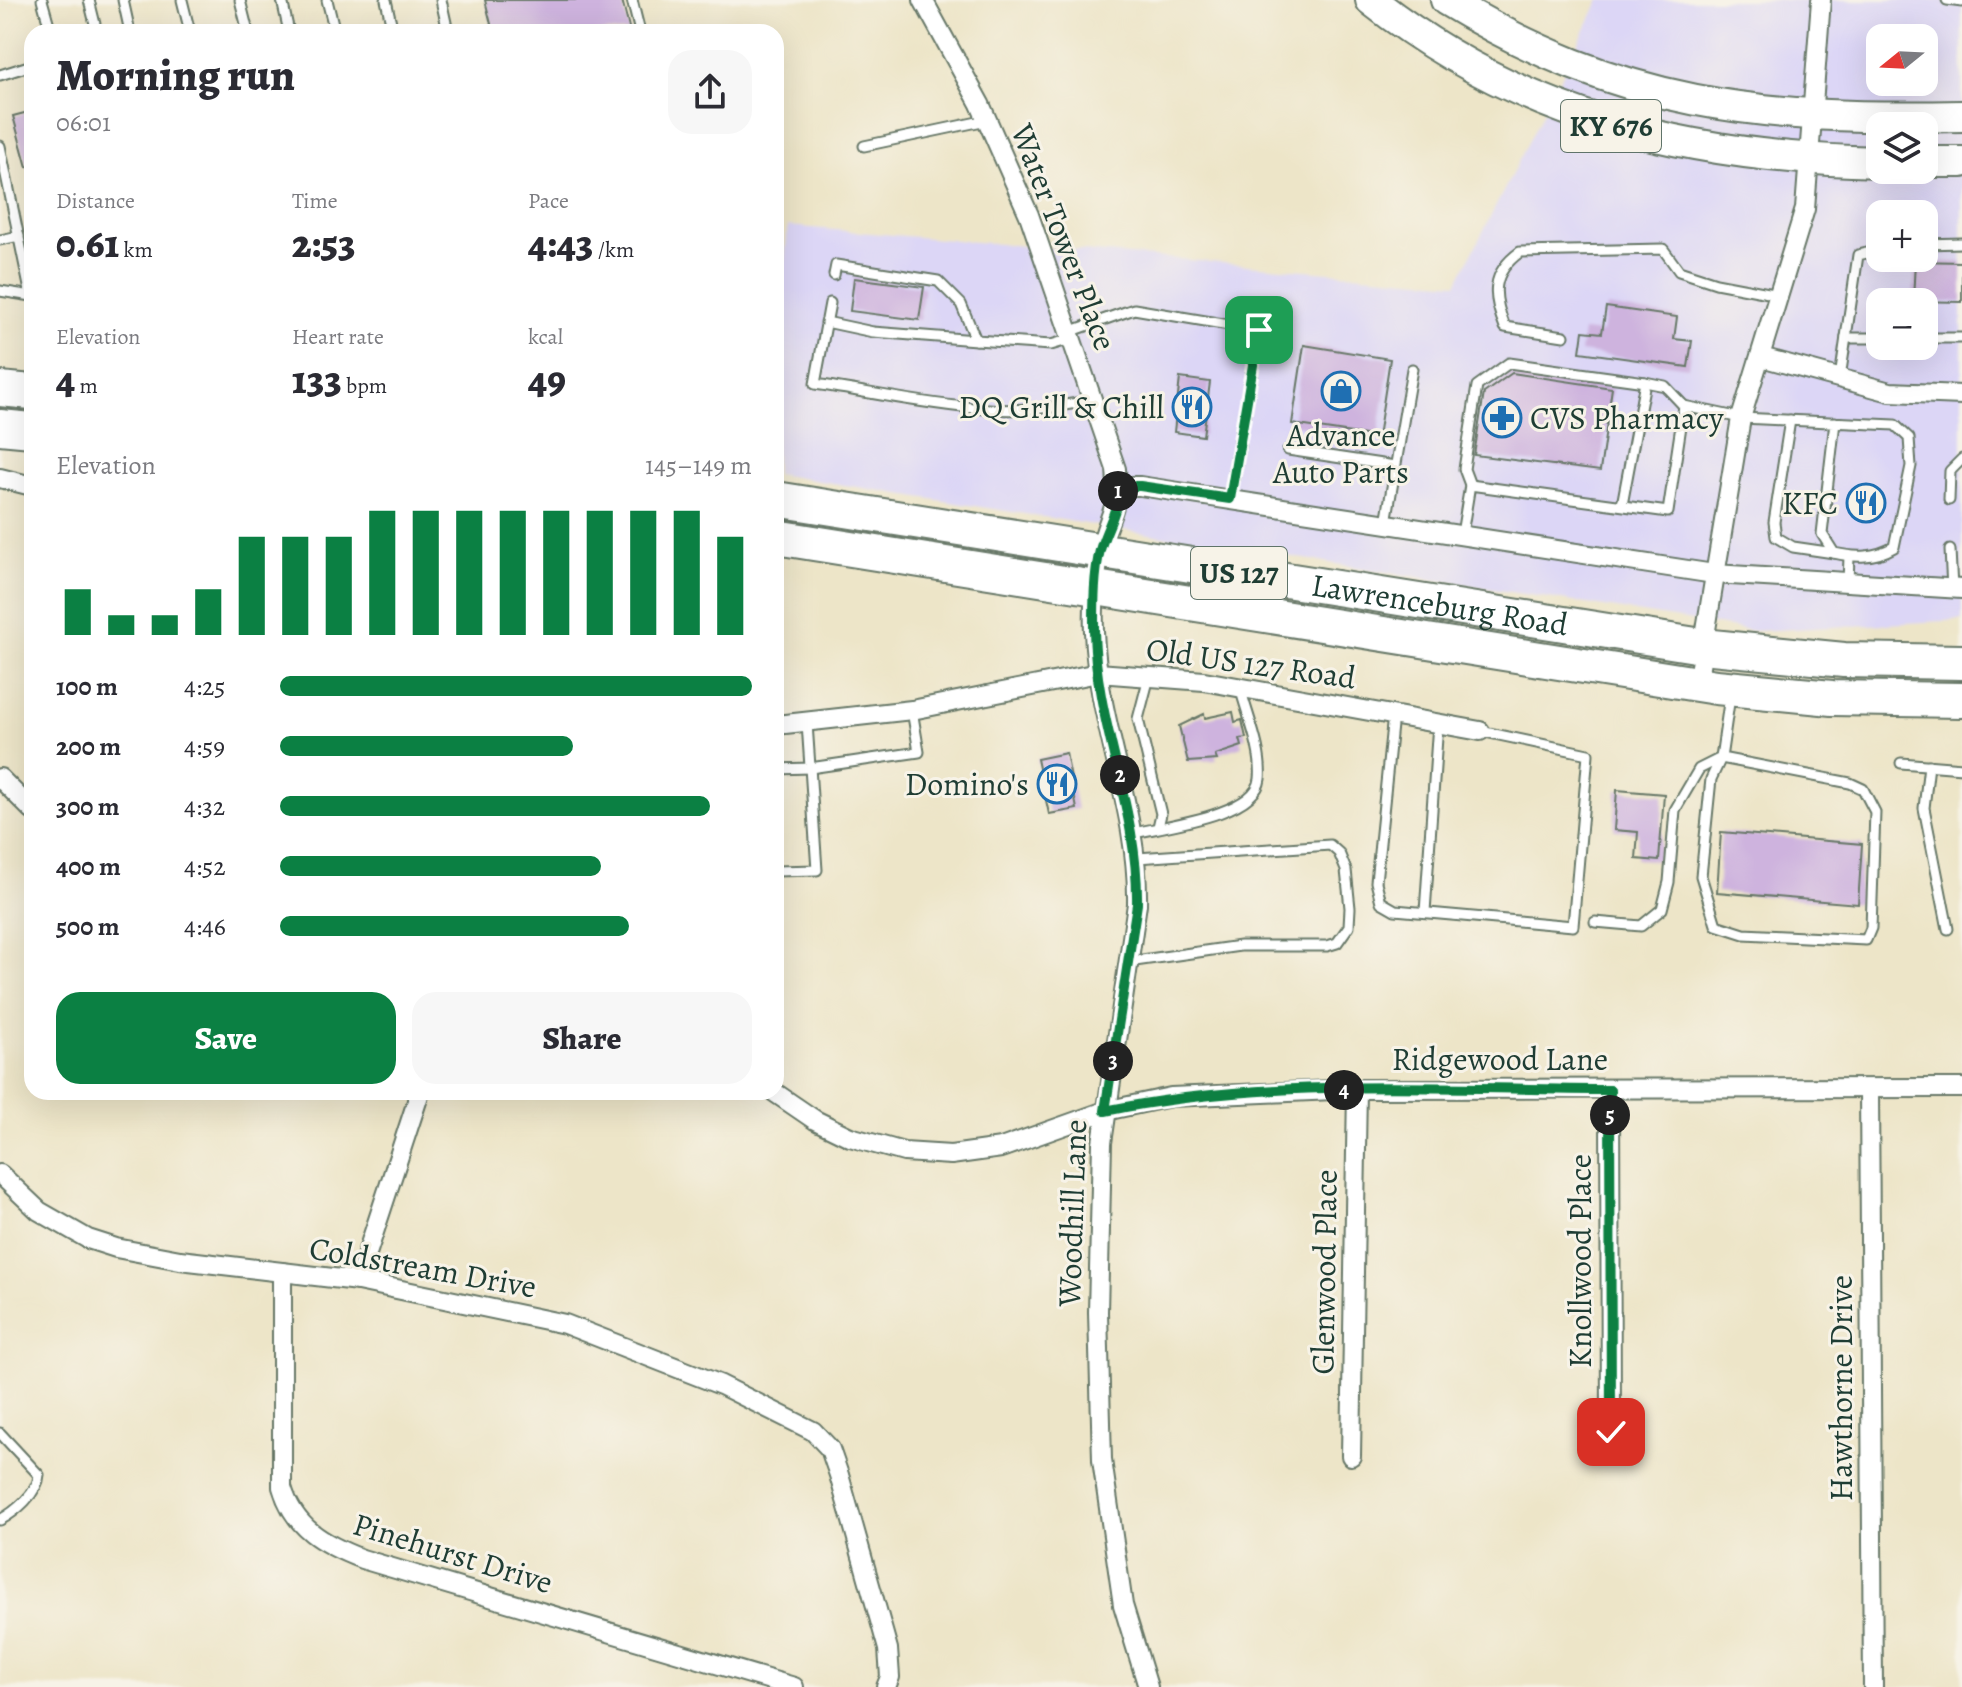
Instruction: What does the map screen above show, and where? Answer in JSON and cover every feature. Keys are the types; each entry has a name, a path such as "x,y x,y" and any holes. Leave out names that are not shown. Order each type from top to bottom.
{"highway":[{"path":"0,389 24,391"},
{"path":"0,427 24,429"},
{"name":"Lawrenceburg Road","path":"784,500 1702,646 1844,660 1962,662"},
{"name":"Lawrenceburg Road","path":"784,538 1731,689 1846,698 1962,700"}],"main road":[{"name":"KY 676","path":"1371,0 1469,65 1573,114 1691,146 1809,160 1866,162"},
{"name":"KY 676","path":"1446,0 1528,46 1611,80 1689,100 1811,115 1962,116"},
{"path":"1938,162 1962,162"}],"street":[{"name":"Water Tower Place","path":"923,0 987,120 1029,215 1116,469 1119,498 1100,551"},
{"path":"1697,684 1741,418 1805,209 1821,0"},
{"path":"1761,357 1890,392 1962,395"},
{"path":"0,478 24,484"},
{"path":"1118,486 1140,486 1230,499 1714,574 1957,589"},
{"name":"Woodhill Lane","path":"1100,551 1094,628 1098,673 1137,858 1137,904 1105,1111 1098,1312 1102,1460 1123,1605 1148,1687"},
{"name":"Old US 127 Road","path":"784,724 912,710 1098,673 1240,687 1480,731"},
{"path":"0,778 24,802"},
{"name":"Ridgewood Lane","path":"784,1099 815,1120 850,1137 927,1155 1001,1148 1105,1111 1171,1097 1357,1089 1962,1088"},
{"name":"Glenwood Place","path":"1351,1456 1357,1089"},
{"name":"Hawthorne Drive","path":"1869,1089 1873,1687"},
{"name":"Knollwood Place","path":"1610,1090 1611,1432"},
{"path":"358,1281 417,1100"},
{"name":"Coldstream Drive","path":"0,1174 39,1211 88,1239 147,1255 358,1281 565,1324 721,1385 813,1431 830,1449 888,1649 890,1677 886,1687"},
{"name":"Pinehurst Drive","path":"282,1272 282,1487 288,1508 317,1539 337,1550 416,1575 794,1687"}],"lane":[{"path":"42,0 49,24"},
{"path":"89,0 95,24"},
{"path":"123,0 128,24"},
{"path":"182,0 188,24"},
{"path":"240,0 246,24"},
{"path":"282,0 287,24"},
{"path":"327,0 333,24"},
{"path":"386,0 391,24"},
{"path":"441,0 446,24"},
{"path":"632,0 638,24"},
{"path":"1947,0 1962,2"},
{"path":"0,75 24,68"},
{"path":"864,146 987,120"},
{"path":"0,146 24,251"},
{"path":"0,240 19,236"},
{"path":"1938,244 1962,243"},
{"path":"1564,336 1505,327 1496,305 1497,281 1503,264 1520,252 1663,249 1679,271 1716,283 1780,295"},
{"path":"1840,378 1858,255 1866,253"},
{"path":"834,275 836,265 938,281 961,304 976,340"},
{"path":"0,291 24,295"},
{"path":"830,303 815,384 994,409 1058,409 1092,399"},
{"path":"826,322 873,332 1051,345 1134,309 1259,330 1230,499"},
{"path":"1846,338 1866,338"},
{"path":"1938,338 1962,338"},
{"path":"1462,534 1470,485 1464,469 1477,386 1509,363 1665,386 1684,406 1741,418 1790,420 1835,422 1895,425 1909,438 1911,466 1894,547 1879,556 1849,557 1793,547 1776,537 1774,522 1790,420"},
{"path":"1386,523 1412,369"},
{"path":"1622,505 1645,382"},
{"path":"1470,485 1668,512 1684,406"},
{"path":"1834,553 1822,534 1835,422"},
{"path":"1288,450 1395,466"},
{"path":"1949,500 1950,471 1962,459"},
{"path":"1950,550 1957,589"},
{"path":"1848,582 1849,557"},
{"path":"1149,677 1138,719 1161,814 1158,827"},
{"path":"1134,833 1240,805 1255,793 1260,782 1260,765 1240,687"},
{"path":"1595,922 1641,926 1662,909 1669,882 1675,810 1699,769 1721,758 1850,783 1863,789 1875,812 1871,928 1866,940 1744,934 1716,925 1701,876 1711,779 1721,758 1731,689"},
{"path":"784,769 810,768 919,752 912,710"},
{"path":"1393,715 1376,882 1381,902 1395,910 1573,926 1588,754 1480,731"},
{"path":"784,871 817,870 807,723"},
{"path":"1425,912 1438,723"},
{"path":"1901,763 1962,768"},
{"path":"1929,765 1924,808 1948,929"},
{"path":"1128,962 1240,946 1327,946 1344,936 1349,926 1346,870 1339,853 1330,845 1137,858"},
{"path":"0,1433 39,1475 39,1481 35,1489 0,1520"}],"shaded area":[{"path":"1600,0 1962,0 1962,620 1754,631 784,475 784,269 788,226 1457,283"}],"building":[{"path":"485,0 622,0 628,24 491,24"},
{"path":"24,113 24,156 13,116"},
{"path":"1938,261 1962,262 1962,302 1938,302 1938,288 1914,288 1914,272 1938,272"},
{"path":"854,278 924,287 919,320 850,311"},
{"path":"1606,307 1677,317 1674,339 1692,341 1688,367 1580,352 1583,331 1602,333"},
{"name":"Advance Auto Parts","path":"1304,345 1390,359 1378,437 1292,424"},
{"name":"CVS Pharmacy","path":"1512,373 1612,388 1600,471 1474,455 1484,393"},
{"name":"DQ Grill & Chill","path":"1180,378 1210,382 1203,436 1174,432"},
{"path":"1233,712 1235,722 1242,720 1246,738 1240,739 1242,746 1215,755 1217,760 1188,762 1179,726 1204,714 1205,718"},
{"name":"Domino's","path":"1066,753 1077,809 1049,814 1037,759"},
{"path":"1617,790 1664,794 1659,861 1636,859 1638,832 1614,830"},
{"path":"1721,832 1862,844 1858,904 1717,892"}],"place":[{"name":"Advance Auto Parts","path":"1341,391"},
{"name":"DQ Grill & Chill","path":"1192,407"},
{"name":"CVS Pharmacy","path":"1502,418"},
{"name":"KFC","path":"1866,503"},
{"name":"Domino's","path":"1057,784"}],"route":[{"path":"1259,330 1230,499 1140,486 1118,486 1119,498 1100,551 1094,628 1098,673 1104,712 1135,841 1138,871 1137,904 1105,1111 1171,1097 1357,1089 1610,1090 1611,1432"}]}
